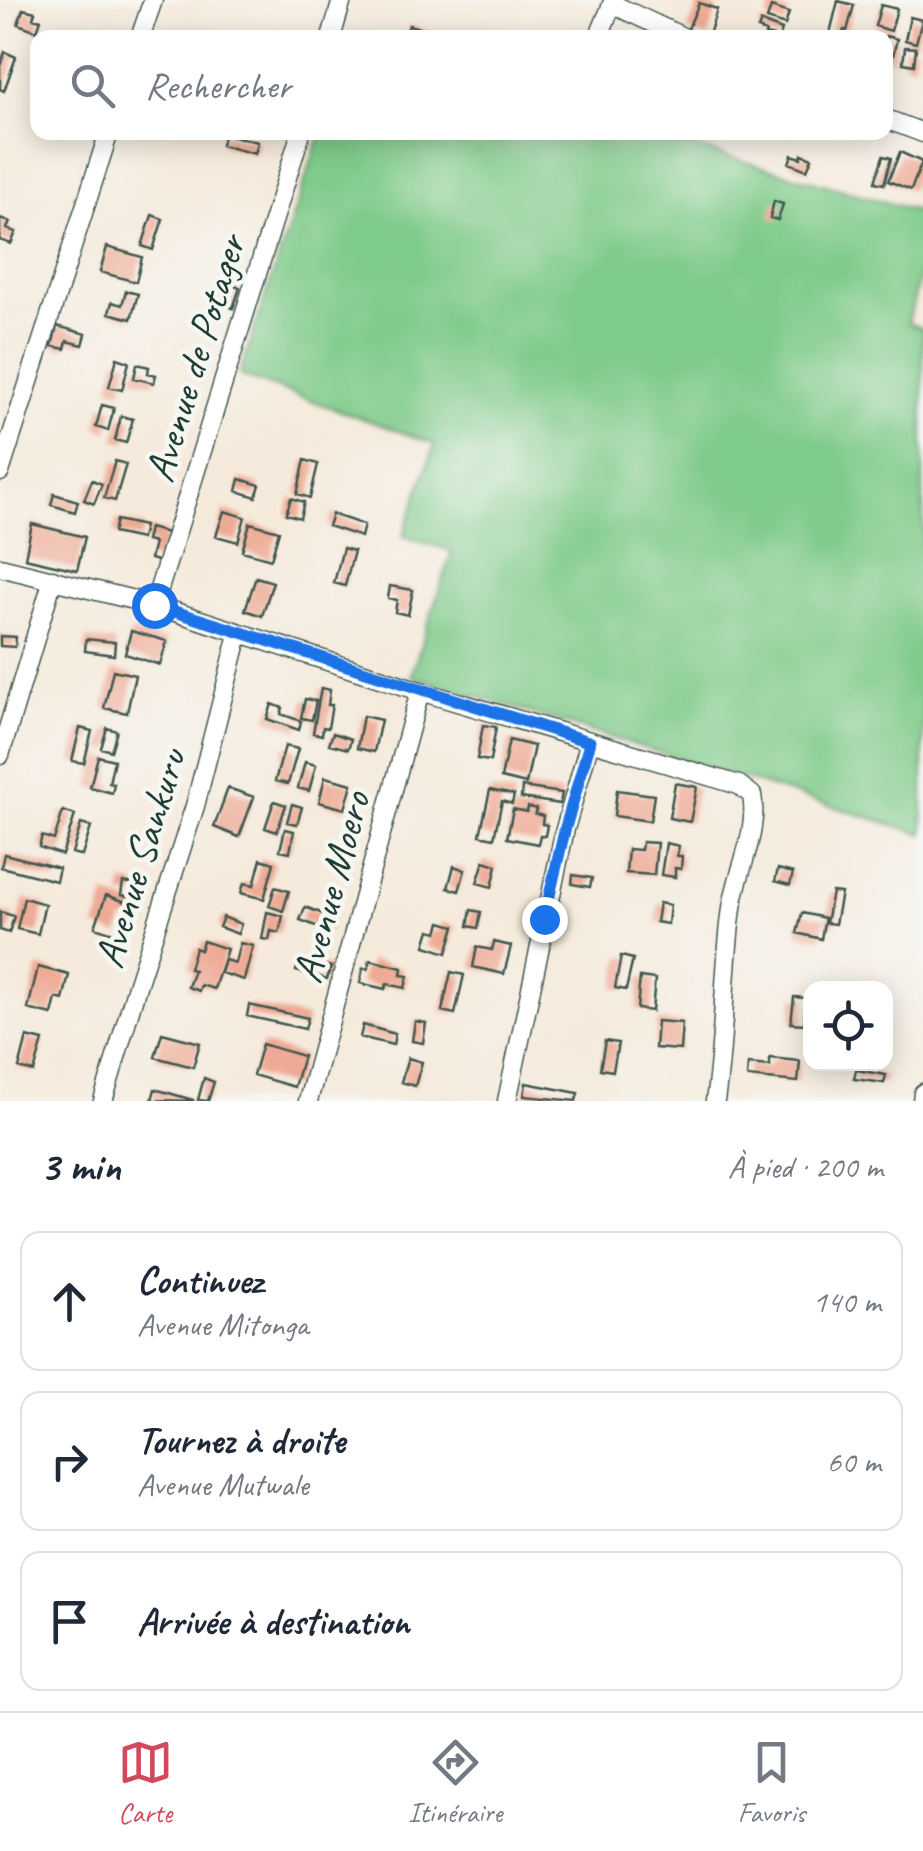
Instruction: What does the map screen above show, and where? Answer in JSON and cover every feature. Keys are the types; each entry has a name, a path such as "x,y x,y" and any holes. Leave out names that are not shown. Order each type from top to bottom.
{"street":[{"path":"143,30 153,0"},
{"path":"333,30 342,0"},
{"path":"601,30 613,2 670,30"},
{"path":"893,121 923,133"},
{"path":"0,472 106,140"},
{"name":"Avenue de Potager","path":"154,605 299,140"},
{"path":"0,567 154,605 738,785 752,795 752,824 728,934 715,1101"},
{"path":"0,755 53,579"},
{"name":"Avenue Sankuru","path":"104,1101 136,986 195,806 239,634"},
{"name":"Avenue Moero","path":"308,1101 420,690"},
{"path":"506,1101 565,829 590,742"},
{"path":"922,1101 923,1093"}],"green space":[{"path":"319,140 670,140 923,213 923,262 908,323 923,329 923,834 411,676 452,551 403,536 435,444 239,375"}],"building":[{"path":"838,1 854,5 847,30 831,30"},
{"path":"699,3 717,9 710,30 687,30"},
{"path":"881,5 897,9 891,30 875,26"},
{"path":"771,7 789,13 785,25 767,19"},
{"path":"23,9 35,12 33,18 41,20 37,30 18,24"},
{"path":"910,17 922,20 916,43 905,40"},
{"path":"761,22 782,30 761,30"},
{"path":"905,47 916,48 914,65 903,63"},
{"path":"5,52 16,57 4,91 0,89 0,66"},
{"path":"222,140 258,142 255,154 221,145"},
{"path":"900,152 922,162 911,190 888,181"},
{"path":"802,154 812,158 807,170 789,163 792,155 801,158"},
{"path":"883,156 891,158 884,184 875,182"},
{"path":"774,201 783,204 778,220 770,218"},
{"path":"152,215 163,219 153,250 142,246"},
{"path":"0,218 10,222 7,229 16,232 11,244 0,240"},
{"path":"107,247 142,257 136,282 100,272"},
{"path":"227,283 240,288 233,308 220,303"},
{"path":"126,291 138,294 131,319 109,313 112,302 122,305"},
{"path":"57,326 86,334 83,345 67,341 65,349 52,346"},
{"path":"117,358 129,362 122,390 109,387"},
{"path":"137,364 149,367 148,373 156,375 154,383 134,378"},
{"path":"102,405 114,408 108,431 96,427"},
{"path":"121,416 133,419 126,443 115,440"},
{"path":"305,460 318,464 310,498 297,494"},
{"path":"115,461 126,464 115,501 104,498"},
{"path":"240,479 260,485 256,497 237,491"},
{"path":"92,480 102,484 94,504 84,500"},
{"path":"54,494 78,501 75,512 51,505"},
{"path":"291,498 304,502 300,518 286,514"},
{"path":"224,511 245,517 238,542 216,536"},
{"path":"332,514 364,525 361,537 328,526"},
{"path":"116,520 144,526 141,539 113,533"},
{"path":"250,523 279,531 271,559 242,551"},
{"path":"32,524 85,537 77,570 25,558"},
{"path":"149,528 167,533 160,562 150,559 154,543 146,541"},
{"path":"343,548 354,551 345,586 334,583"},
{"path":"256,577 273,582 262,616 245,610"},
{"path":"390,586 413,590 408,615 395,612 397,600 388,598"},
{"path":"131,631 167,641 160,665 125,654"},
{"path":"0,636 16,637 15,647 0,646"},
{"path":"86,639 115,642 114,655 85,651"},
{"path":"113,670 135,675 127,713 104,708"},
{"path":"321,688 330,690 328,705 332,705 328,728 323,727 322,735 313,733"},
{"path":"305,699 316,701 312,720 301,718"},
{"path":"272,704 283,708 281,714 301,721 299,730 267,719"},
{"path":"363,716 381,720 374,752 357,748"},
{"path":"483,725 496,727 490,761 477,759"},
{"path":"80,728 92,731 84,763 72,761"},
{"path":"107,728 117,731 111,751 101,748"},
{"path":"333,733 351,739 348,749 329,744"},
{"path":"509,740 534,746 526,784 501,778"},
{"path":"285,746 298,749 288,784 275,781"},
{"path":"98,756 114,760 109,783 114,784 112,793 90,787"},
{"path":"305,762 316,765 309,791 298,788"},
{"path":"325,777 352,784 345,809 319,802"},
{"path":"675,783 697,787 690,822 669,818"},
{"path":"522,787 562,793 560,804 521,798"},
{"path":"228,788 254,797 239,837 214,827"},
{"path":"490,790 514,795 512,804 502,801 494,838 480,835"},
{"path":"617,790 654,795 650,821 614,816"},
{"path":"274,801 286,805 277,832 265,828"},
{"path":"292,804 302,807 297,824 287,822"},
{"path":"528,807 537,809 535,814 543,816 542,824 547,825 538,844 507,838 513,809 527,812"},
{"path":"63,811 75,815 62,855 39,847 42,836 54,840"},
{"path":"81,824 91,827 82,856 72,853"},
{"path":"285,829 294,831 290,852 280,850"},
{"path":"642,842 657,843 654,875 626,873 628,849 641,850"},
{"path":"666,843 679,846 677,856 682,856 681,869 675,868 675,877 661,875"},
{"path":"4,854 59,868 56,881 1,867"},
{"path":"261,859 274,863 264,899 241,893 244,883 254,885"},
{"path":"484,861 497,865 492,887 477,883"},
{"path":"454,866 465,870 459,891 448,888"},
{"path":"778,869 793,873 790,885 775,881"},
{"path":"573,875 592,878 590,887 572,884"},
{"path":"123,882 136,884 134,897 121,895"},
{"path":"275,887 289,891 283,911 269,906"},
{"path":"832,892 841,893 835,924 826,923"},
{"path":"106,895 138,906 132,922 124,919 119,935 95,927"},
{"path":"24,898 45,904 38,934 17,929"},
{"path":"659,903 670,905 668,924 656,922"},
{"path":"305,907 334,918 329,931 300,920"},
{"path":"471,910 481,912 478,928 468,926"},
{"path":"0,912 14,916 9,933 0,930"},
{"path":"267,912 283,916 279,933 271,931 269,940 262,939"},
{"path":"802,913 825,918 821,939 797,933"},
{"path":"223,917 241,924 238,934 219,927"},
{"path":"441,922 455,926 447,953 425,946 430,930 438,932"},
{"path":"203,941 227,949 214,989 201,985 199,991 188,987 194,970 189,969 195,948 200,950"},
{"path":"494,942 511,946 504,974 473,967 477,947 492,950"},
{"path":"240,943 253,946 244,980 221,973 225,960 235,963"},
{"path":"621,956 633,959 626,990 615,988"},
{"path":"299,959 331,967 327,979 296,971"},
{"path":"370,960 402,968 401,975 408,976 405,988 387,984 385,989 360,983 363,968 368,969"},
{"path":"38,967 69,975 63,1000 56,998 52,1015 28,1009"},
{"path":"451,972 464,975 455,1014 442,1011"},
{"path":"640,977 655,979 652,1011 637,1009"},
{"path":"794,997 803,998 803,1024 791,1023"},
{"path":"249,1005 308,1018 305,1029 247,1016"},
{"path":"415,1021 426,1023 423,1043 412,1041"},
{"path":"657,1021 682,1023 680,1050 655,1048"},
{"path":"363,1025 395,1034 393,1045 360,1037"},
{"path":"162,1033 200,1043 193,1067 155,1057"},
{"path":"27,1037 43,1041 34,1072 19,1068"},
{"path":"605,1041 618,1043 613,1071 600,1069"},
{"path":"262,1044 303,1056 294,1087 253,1075"},
{"path":"408,1058 422,1062 415,1086 401,1082"},
{"path":"770,1058 800,1061 798,1082 747,1077 748,1064 770,1066"},
{"path":"856,1071 886,1075 884,1083 854,1079"},
{"path":"204,1078 214,1082 208,1101 198,1100"},
{"path":"526,1083 578,1093 576,1101 524,1096"},
{"path":"155,1089 193,1100 193,1101 152,1100"}],"route":[{"path":"154,605 590,742 544,919"}]}
